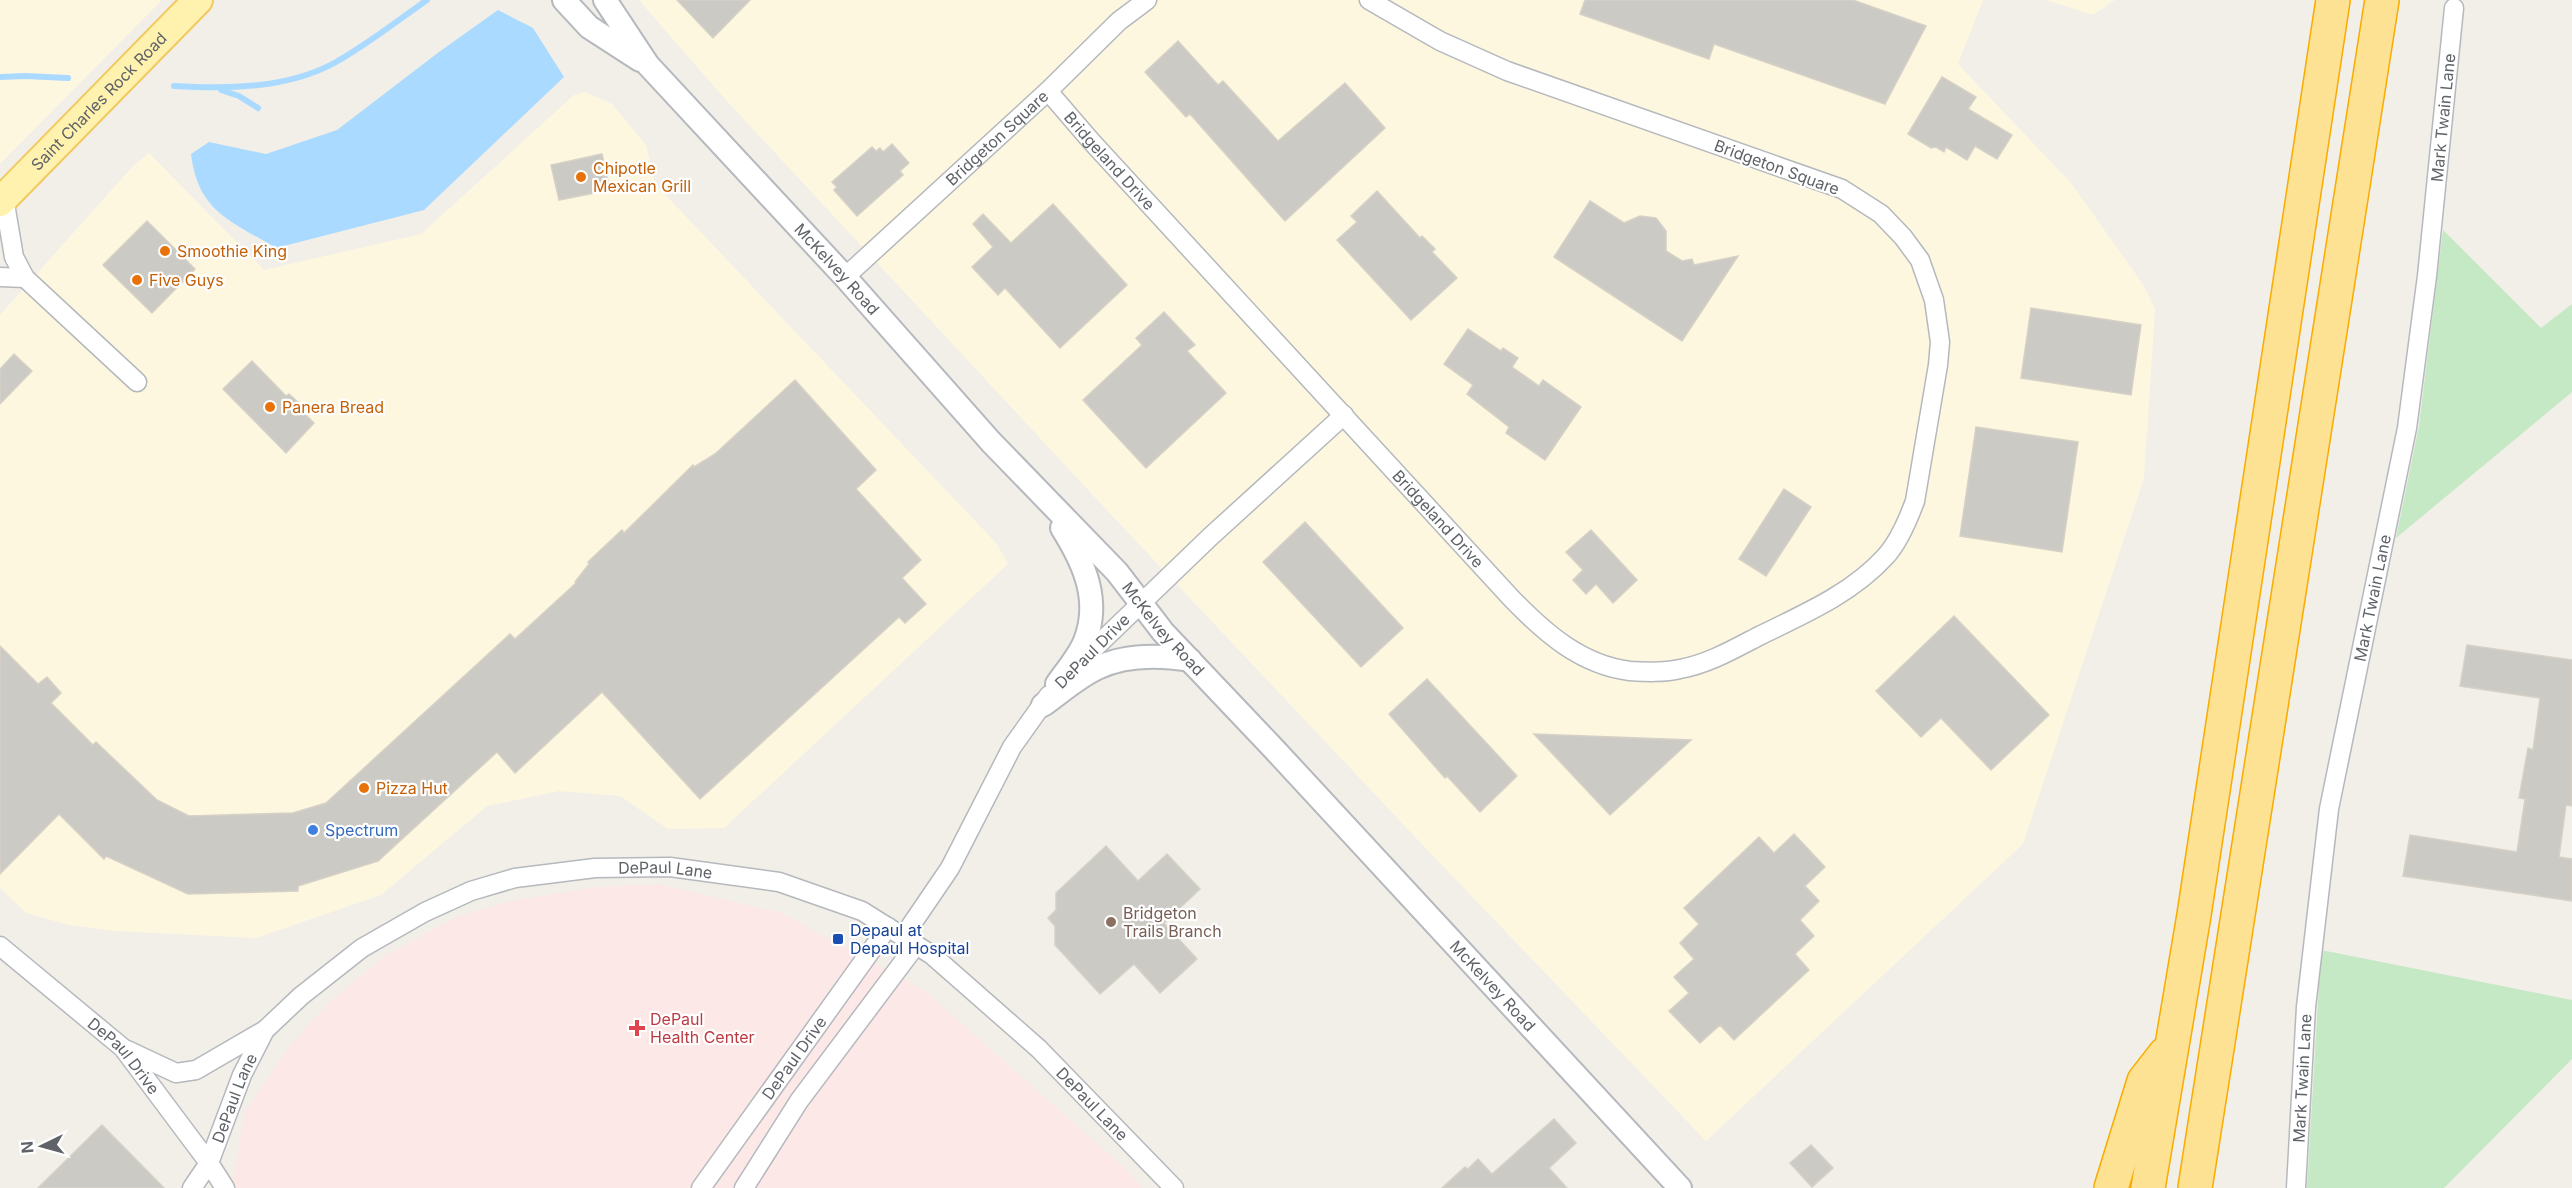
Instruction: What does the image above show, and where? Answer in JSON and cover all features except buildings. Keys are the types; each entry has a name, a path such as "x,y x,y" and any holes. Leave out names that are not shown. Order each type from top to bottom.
{"highway":[{"path":"2148,1188 2172,1046 2333,0"},
{"path":"2195,1188 2382,0"},
{"path":"2111,1188 2144,1081 2172,1046"}],"main road":[{"name":"Saint Charles Rock Road","path":"2,200 198,0"}],"street":[{"name":"McKelvey Road","path":"564,0 589,27 648,65"},
{"name":"McKelvey Road","path":"605,0 648,65 845,277 991,442 1117,572 1163,632 1680,1188"},
{"name":"Bridgeton Square","path":"845,277 1048,91 1119,21 1148,0"},
{"name":"Bridgeton Square","path":"1369,0 1440,41 1507,71 1842,189 1881,214 1903,237 1920,261 1930,284 1940,342 1918,490 1908,520"},
{"name":"Mark Twain Lane","path":"2296,1188 2306,1007 2329,809 2406,428 2427,276 2454,8"},
{"name":"Bridgeland Drive","path":"1048,91 1091,141 1536,623 1562,645 1585,657 1629,670 1664,672 1696,665 1819,607 1860,581 1888,555 1908,520"},
{"path":"2,200 14,258 25,278 137,382"},
{"path":"0,277 25,278"},
{"name":"DePaul Drive","path":"701,1188 902,936 950,868 1012,747 1057,684 1140,602 1344,415"},
{"path":"1039,491 1080,557 1090,585 1091,619 1084,643 1057,684"},
{"path":"1043,705 1097,668 1118,661 1165,656 1190,660"},
{"name":"DePaul Lane","path":"192,1188 209,1162 242,1075 265,1030 301,996 362,948 434,907 471,891 515,878 594,868 670,867 779,882 862,911 932,955 1039,1049 1174,1188"},
{"name":"DePaul Drive","path":"744,1188 902,936"},
{"name":"DePaul Drive","path":"0,946 123,1048 209,1162 225,1188"},
{"path":"123,1048 176,1073 196,1070 265,1030"}],"shaded area":[{"path":"0,0 162,0 0,164"},
{"path":"639,0 1983,0 1958,64 2071,183 2142,283 2155,309 2144,478 2023,844 1706,1141 1104,507 725,99"},
{"path":"2046,0 2115,0 2093,15"},
{"path":"585,92 612,104 646,145 655,184 997,544 1008,564 724,828 668,829 620,796 559,791 487,806 381,895 256,938 115,931 69,925 26,913 0,888 0,315 133,166 149,153 264,270 421,234 574,95"},
{"name":"DePaul Health Center","path":"659,884 782,913 924,990 1128,1171 1142,1188 228,1188 235,1170 245,1112 285,1052 327,1004 386,955 458,916 510,901 597,887"}],"green space":[{"path":"2443,230 2541,328 2572,304 2572,392 2396,538 2419,426"},
{"path":"2321,950 2572,1000 2572,1059 2444,1188 2307,1188"}],"water":[{"path":"498,10 533,28 564,77 424,210 276,248 231,222 209,202 195,174 191,154 209,142 266,154 337,130"}],"waterway":[{"path":"174,86 236,87 298,78 348,55 427,0"},
{"path":"0,77 68,78"},
{"path":"221,90 239,96 258,108"}],"place":[{"name":"Chipotle Mexican Grill","path":"581,177"},
{"name":"Smoothie King","path":"165,251"},
{"name":"Five Guys","path":"137,280"},
{"name":"Panera Bread","path":"270,407"},
{"name":"Pizza Hut","path":"364,788"},
{"name":"Spectrum","path":"313,830"},
{"name":"Bridgeton Trails Branch","path":"1111,922"},
{"name":"Depaul at Depaul Hospital","path":"838,939"},
{"name":"DePaul Health Center","path":"637,1028"}]}
